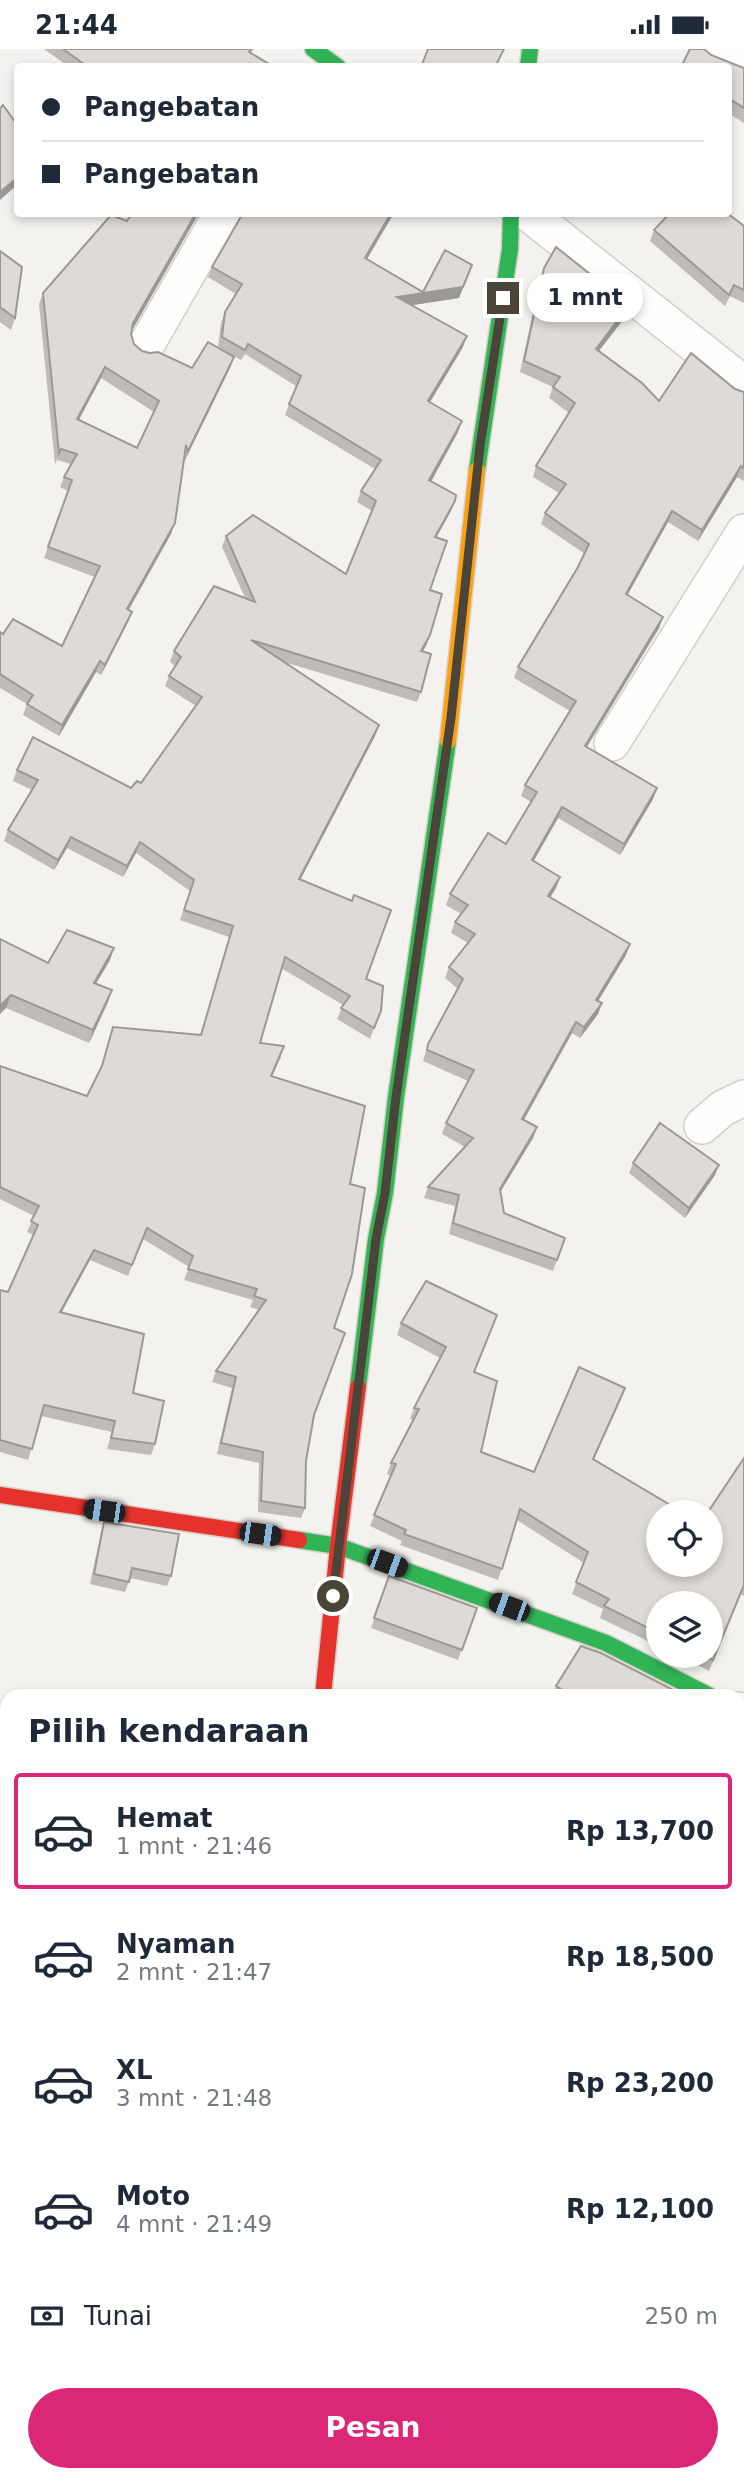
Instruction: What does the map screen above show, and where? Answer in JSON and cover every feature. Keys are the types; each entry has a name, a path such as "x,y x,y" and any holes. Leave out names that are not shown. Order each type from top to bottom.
{"street":[{"path":"715,49 744,62"},
{"path":"147,344 220,217"},
{"path":"324,1689 338,1546 376,1239 385,1193 396,1097 451,718 480,446 510,249 511,217"},
{"path":"533,217 744,384"},
{"path":"612,743 744,533"},
{"path":"702,1126 723,1108 744,1098"},
{"path":"0,1495 338,1546 606,1643 696,1689"}],"building":[{"path":"63,49 251,49 249,52 267,63 82,63"},
{"path":"428,49 504,49 497,63 423,63"},
{"path":"690,49 704,49 711,55 731,63 683,63"},
{"path":"732,63 744,68 744,108 732,101"},
{"path":"3,105 14,120 14,180 0,192 0,109"},
{"path":"109,217 127,221 130,217 194,217 133,323 131,334 134,344 142,351 158,352 192,368 208,342 234,357 188,451 186,445 175,523 127,609 132,612 105,665 100,661 62,725 27,704 33,695 0,674 0,632 3,634 13,619 62,646 100,566 48,547 72,480 64,477 77,454 61,449 59,453 43,293","holes":["105,367 159,401 137,448 77,419"]},
{"path":"241,217 389,217 365,258 423,292 445,250 472,265 463,287 397,297 467,336 428,401 462,421 429,480 456,495 435,537 447,541 430,590 442,594 430,635 421,651 431,654 421,692 251,640 379,725 299,879 352,901 354,895 391,910 366,979 383,986 381,1011 374,1028 341,1008 350,996 285,957 260,1043 284,1046 271,1076 365,1106 350,1184 365,1188 352,1274 334,1328 345,1333 314,1415 306,1461 305,1508 261,1501 263,1452 221,1443 236,1377 216,1371 266,1300 254,1296 257,1289 188,1269 193,1256 147,1228 132,1265 94,1250 60,1312 144,1334 133,1393 164,1401 155,1444 111,1438 115,1421 44,1405 32,1449 0,1440 0,1290 8,1292 38,1225 31,1221 39,1206 0,1187 0,1066 87,1096 102,1066 113,1027 201,1035 233,926 184,910 194,880 140,842 127,866 71,837 58,860 8,830 38,780 17,770 33,737 131,788 137,781 141,783 202,697 169,676 181,657 174,651 214,586 255,602 226,536 253,515 346,574 376,501 361,491 381,460 289,404 301,376 248,344 245,350 222,337 225,312 242,284 212,267"},
{"path":"666,217 732,217 744,226 744,290 734,285 729,295 654,230"},
{"path":"556,247 629,305 596,349 642,383 659,401 691,353 735,389 744,392 744,468 741,466 702,530 672,511 626,594 663,617 585,746 657,788 624,844 562,807 532,860 560,877 548,896 630,944 596,1000 602,1003 584,1027 576,1022 522,1119 537,1127 500,1189 504,1213 565,1238 557,1260 453,1223 459,1195 428,1187 473,1138 446,1123 474,1070 427,1050 463,979 449,967 475,934 455,922 468,905 450,894 488,833 506,844 537,792 525,785 576,701 518,667 589,544 545,513 566,484 536,466 575,403 553,387 560,377 524,361 544,268"},
{"path":"0,251 22,267 15,318 0,307"},
{"path":"67,930 114,948 94,983 112,990 93,1030 11,995 0,1006 0,939 48,963"},
{"path":"660,1123 719,1165 689,1208 633,1163"},
{"path":"426,1281 497,1315 474,1372 497,1381 481,1452 534,1472 579,1367 625,1388 593,1459 662,1500 646,1500 646,1577 723,1577 723,1500 716,1500 744,1458 744,1585 723,1636 723,1591 646,1591 646,1627 604,1606 609,1599 576,1582 588,1552 520,1509 502,1569 404,1534 406,1530 374,1515 396,1464 391,1463 419,1409 414,1408 446,1347 401,1323"},
{"path":"104,1522 179,1534 171,1576 132,1568 129,1582 94,1574"},
{"path":"389,1576 477,1608 462,1650 374,1618"},
{"path":"581,1646 601,1653 671,1689 561,1689 556,1686"}],"traffic: fast":[{"path":"313,49 332,63"},
{"path":"528,63 530,49"},
{"path":"477,470 510,249 511,217"},
{"path":"358,1387 376,1239 385,1193 396,1097 448,741"},
{"path":"299,1540 338,1546 606,1643 696,1689"}],"traffic: slow":[{"path":"448,741 477,470"}],"traffic: jam":[{"path":"324,1689 358,1387"},
{"path":"0,1495 299,1540"}],"route":[{"path":"333,1596 376,1239 385,1193 396,1097 451,718 480,446 503,298"}]}
